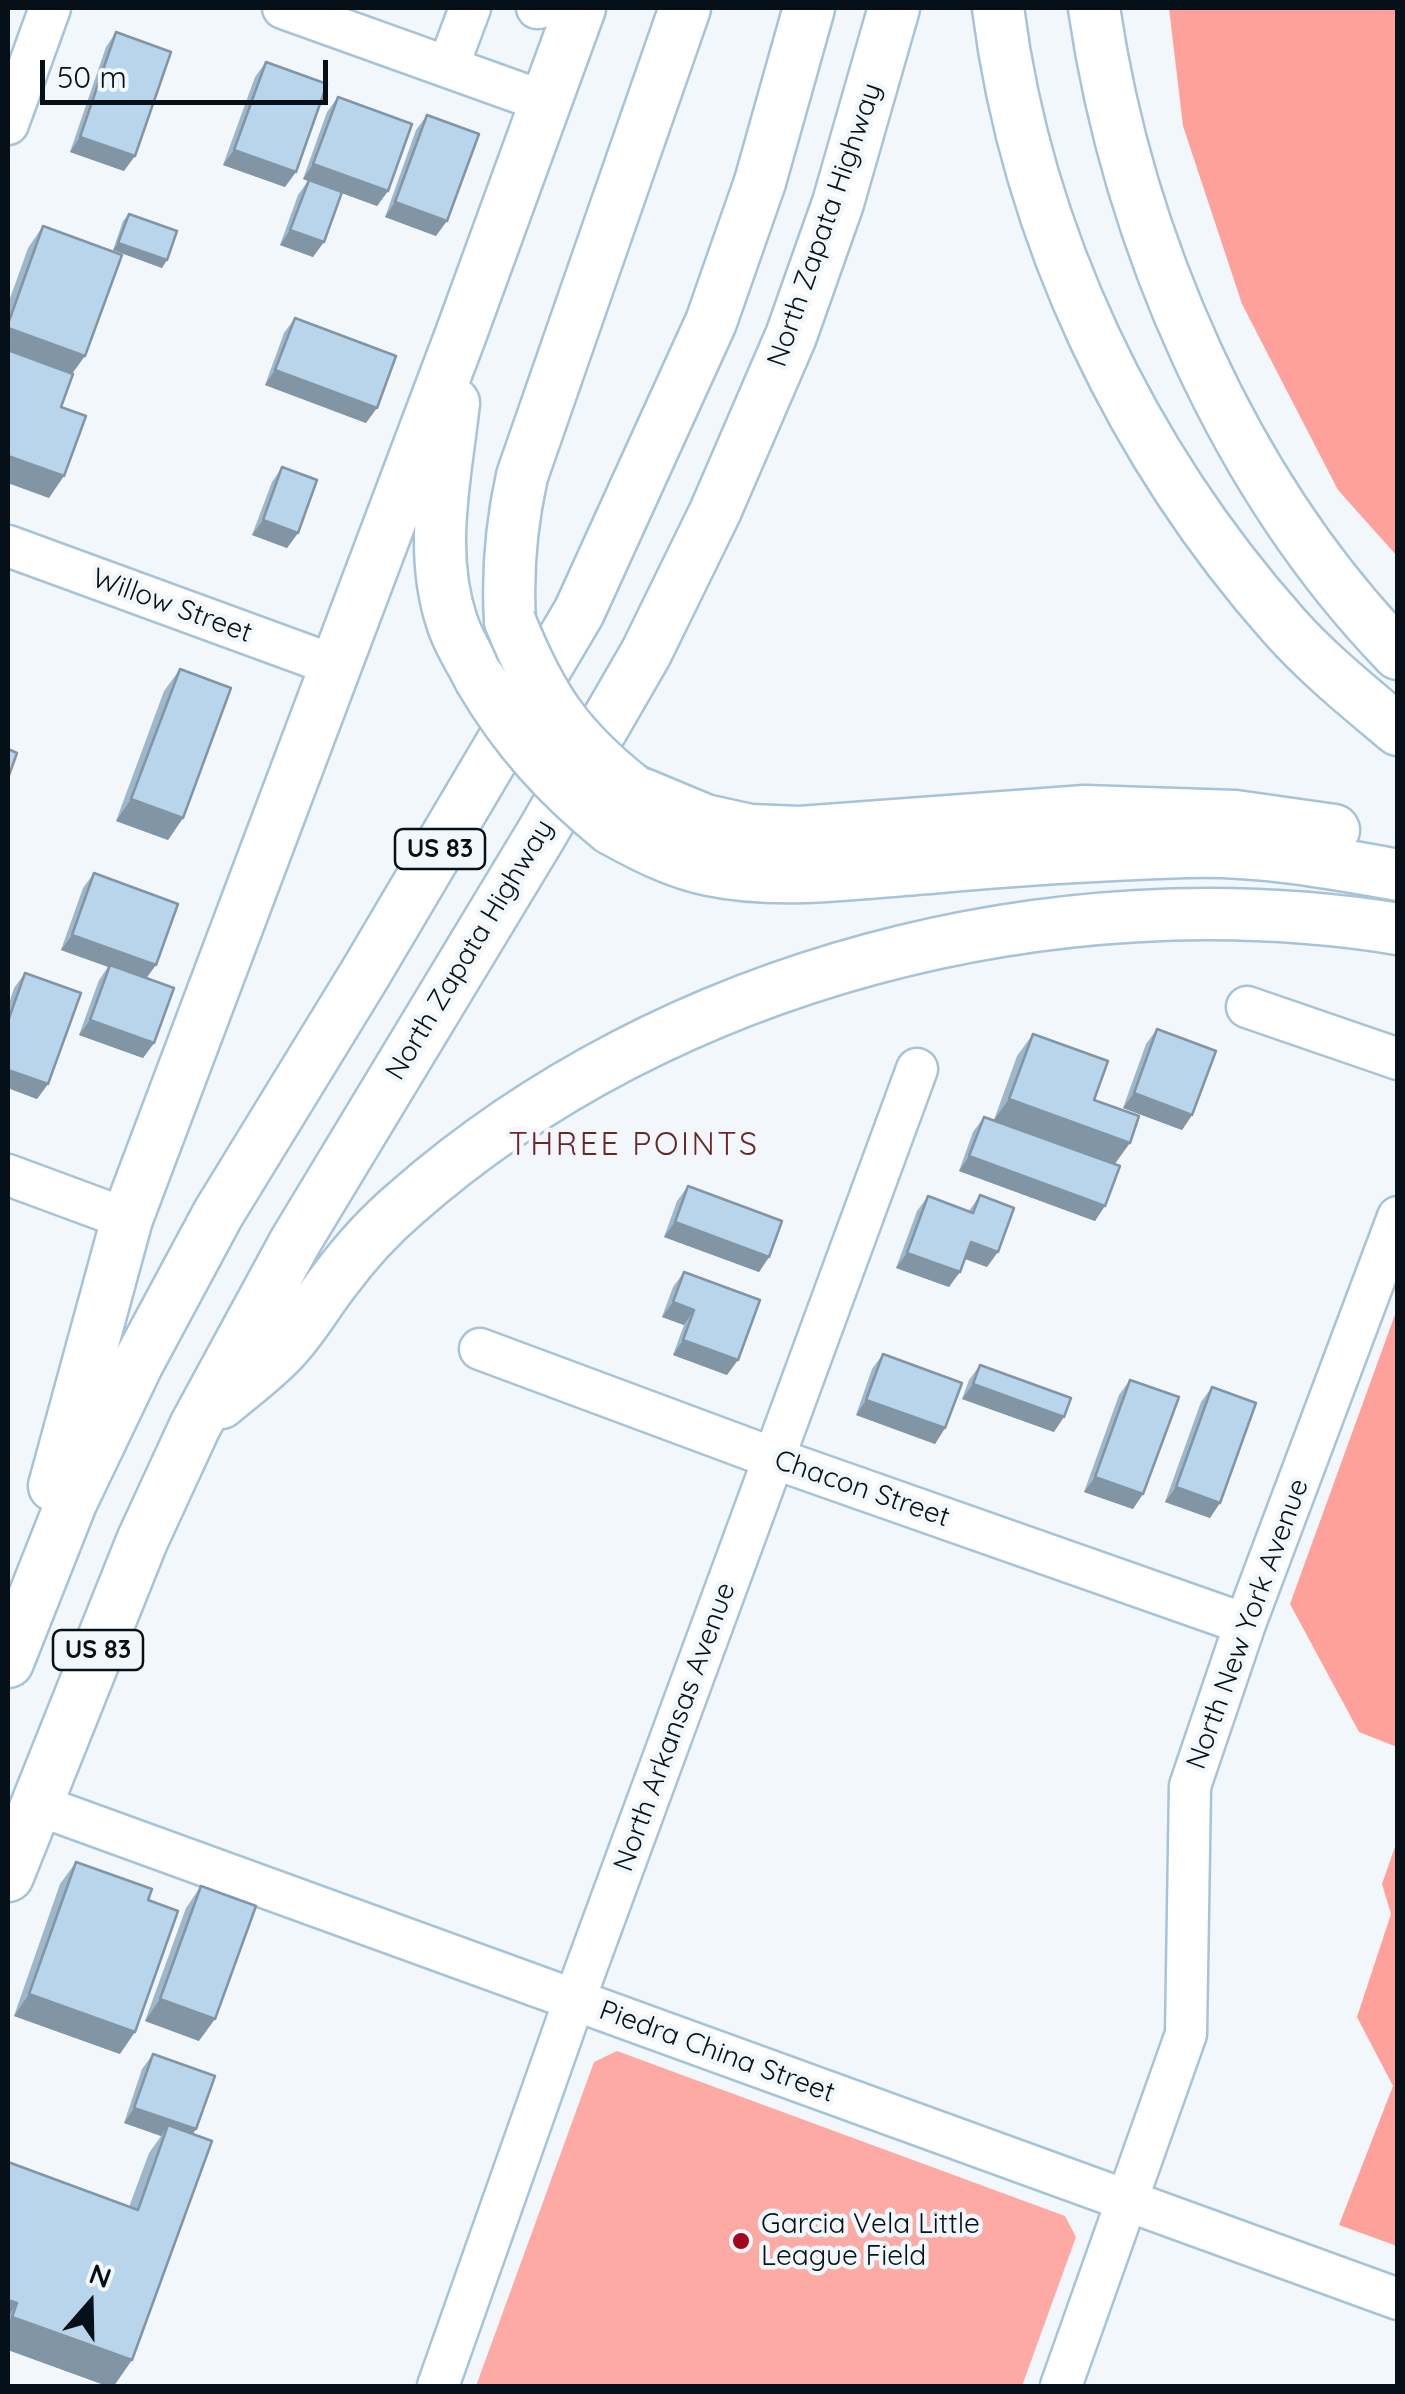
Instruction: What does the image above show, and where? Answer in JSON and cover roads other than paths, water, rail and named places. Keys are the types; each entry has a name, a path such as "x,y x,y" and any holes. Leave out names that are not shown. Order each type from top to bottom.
{"main road":[{"path":"8,1653 127,1219 580,8"},
{"path":"684,8 522,476 511,524 507,573 510,621 532,676 557,716 596,760 622,809 658,854 708,870 762,876 820,876 1192,852 1303,858 1398,874"},
{"name":"US 83","path":"8,1662 71,1503 138,1363 218,1214 579,612 711,322 760,182 810,8"},
{"name":"North Zapata Highway","path":"8,1876 142,1541 195,1426 331,1180 542,833 646,653 715,512 791,336 838,203 894,8"},
{"path":"998,8 1004,61 1030,171 1078,302 1133,417 1204,522 1285,626 1344,686 1398,730"},
{"path":"1094,8 1120,144 1154,251 1193,348 1250,454 1315,556 1398,654"},
{"path":"461,334 438,531 452,622 501,715 536,761 574,798 750,830 800,832 1084,811 1234,816 1346,832 1398,844"},
{"path":"195,1426 284,1348 337,1276 403,1205 486,1138 595,1072 704,1017 817,975 984,932 1134,915 1253,914 1398,928"}],"street":[{"path":"8,124 50,8"},
{"path":"284,8 545,102"},
{"path":"448,67 470,8"},
{"name":"Willow Street","path":"8,546 336,666"},
{"path":"1247,1007 1398,1059"},
{"name":"North Arkansas Avenue","path":"438,2386 574,2001 917,1069"},
{"path":"8,1175 127,1219"},
{"name":"North New York Avenue","path":"1060,2386 1186,2034 1190,1786 1245,1624 1398,1217"},
{"name":"Chacon Street","path":"480,1349 773,1458 1245,1624"},
{"name":"Piedra China Street","path":"38,1805 1398,2298"}],"place":[{"name":"Garcia Vela Little League Field","path":"741,2241"}],"district":[{"name":"THREE POINTS","path":"634,1145"}]}
